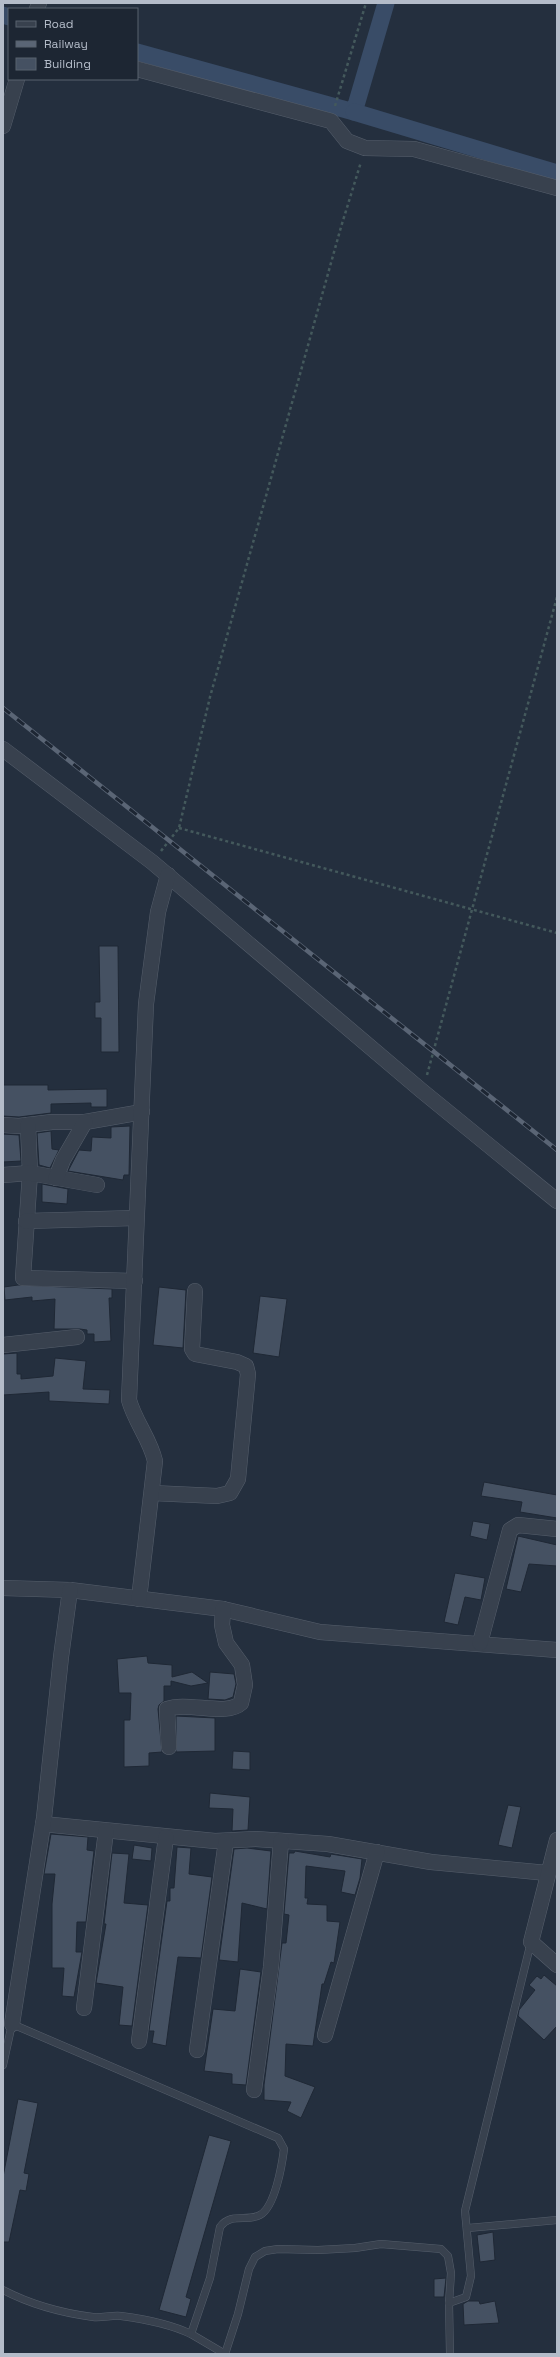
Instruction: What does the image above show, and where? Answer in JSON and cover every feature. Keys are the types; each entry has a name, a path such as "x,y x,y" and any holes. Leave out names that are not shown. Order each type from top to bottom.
{"street":[{"path":"138,69 331,121 347,141 365,148 414,149 557,188"},
{"path":"3,126 17,80"},
{"path":"3,749 168,875 422,1091 557,1202"},
{"path":"139,1599 155,1461 151,1445 132,1412 129,1400 135,1281 136,1218 146,1004 158,912 168,875"},
{"path":"3,1125 84,1122 142,1112"},
{"path":"56,1178 84,1122"},
{"path":"28,1125 30,1173 23,1278 135,1281"},
{"path":"3,1175 30,1173 97,1185"},
{"path":"26,1221 136,1218"},
{"path":"152,1493 217,1496 230,1493 238,1479 248,1374 246,1366 237,1362 195,1354 192,1350 195,1291"},
{"path":"3,1345 77,1337"},
{"path":"480,1643 510,1530 518,1525 557,1529"},
{"path":"3,1588 70,1590 223,1609 320,1632 557,1650"},
{"path":"12,2024 43,1824 61,1657 70,1590"},
{"path":"169,1747 167,1709 177,1707 232,1708 241,1703 245,1685 242,1665 226,1643 222,1625 223,1609"},
{"path":"43,1824 166,1837 226,1841 256,1839 328,1844 431,1862 552,1867"},
{"path":"84,2008 106,1831"},
{"path":"139,2041 166,1837"},
{"path":"557,1840 552,1867 531,1942 557,1965"},
{"path":"197,2050 226,1841"},
{"path":"254,2090 271,1959 281,1841"},
{"path":"325,2034 377,1852"}],"lane":[{"path":"449,2303 466,2297 468,2290 471,2276 468,2228 465,2211 531,1942"},
{"path":"3,2065 12,2024 278,2138 282,2144 283,2160 271,2202 266,2210 259,2216 234,2217 224,2222 220,2227 210,2278 191,2334"},
{"path":"468,2228 557,2220"},
{"path":"3,2290 18,2298 54,2309 94,2317 119,2316 177,2328 191,2334 225,2354 238,2314 249,2268 255,2257 265,2251 278,2249 318,2250 355,2248 381,2244 441,2249 448,2256 451,2273 449,2303 450,2354"}],"path":[{"path":"336,106 366,3"},
{"path":"152,862 179,828 210,697 340,227 365,148"},
{"path":"422,1091 474,909 557,597"},
{"path":"179,828 557,933"}],"building":[{"path":"99,946 118,946 119,1052 101,1052 101,1018 95,1018 95,1002 100,1002"},
{"path":"3,1085 48,1085 48,1090 107,1089 107,1107 91,1107 91,1103 51,1104 51,1113 19,1117 3,1116"},
{"path":"130,1126 129,1175 124,1175 123,1180 68,1171 79,1150 91,1151 92,1137 111,1138 111,1127"},
{"path":"51,1131 52,1149 59,1150 50,1168 39,1165 37,1133"},
{"path":"3,1134 19,1135 21,1161 3,1162"},
{"path":"42,1184 68,1189 67,1204 42,1202"},
{"path":"18,1285 112,1289 112,1298 109,1298 111,1341 94,1342 94,1334 87,1334 87,1330 54,1329 55,1299 32,1301 32,1297 5,1300 4,1287"},
{"path":"159,1287 186,1290 183,1348 153,1345"},
{"path":"260,1296 287,1299 279,1357 253,1353"},
{"path":"17,1353 17,1374 21,1374 21,1379 53,1376 55,1358 86,1361 83,1389 110,1390 109,1404 49,1401 49,1392 3,1395 3,1354"},
{"path":"484,1482 557,1495 557,1518 520,1512 522,1502 481,1496"},
{"path":"473,1521 490,1524 487,1540 470,1536"},
{"path":"518,1536 557,1545 557,1566 529,1564 521,1592 506,1589"},
{"path":"455,1573 485,1578 481,1600 465,1597 458,1625 444,1622"},
{"path":"147,1656 148,1663 172,1665 172,1677 192,1672 208,1683 191,1686 171,1681 171,1686 164,1686 164,1701 159,1705 158,1709 162,1752 149,1753 149,1766 124,1767 124,1720 130,1720 131,1693 119,1693 117,1659"},
{"path":"210,1672 234,1674 236,1684 233,1697 225,1700 208,1699"},
{"path":"176,1716 215,1718 215,1751 176,1752"},
{"path":"233,1751 250,1752 250,1770 232,1769"},
{"path":"210,1793 250,1797 248,1830 232,1831 233,1809 209,1808"},
{"path":"508,1805 521,1807 512,1848 498,1845"},
{"path":"51,1834 88,1837 87,1850 94,1851 86,1922 77,1922 76,1952 82,1952 74,1997 62,1996 64,1968 52,1968 52,1904 55,1874 44,1874"},
{"path":"134,1845 152,1848 151,1861 132,1859"},
{"path":"177,1847 191,1848 189,1874 212,1877 201,1958 178,1957 166,2046 152,2043 154,2031 149,2031 167,1901 170,1901 170,1888 174,1888"},
{"path":"247,1848 271,1851 267,1909 242,1903 238,1962 219,1960 234,1849"},
{"path":"295,1851 330,1857 331,1854 362,1859 360,1878 355,1895 341,1892 345,1871 306,1866 305,1898 308,1898 307,1904 327,1905 327,1921 340,1922 334,1963 331,1962 324,1984 322,1984 313,2046 286,2044 285,2076 315,2087 301,2118 287,2111 291,2102 264,2100 264,2085 282,1943 286,1943 289,1915 284,1914 289,1853 294,1853"},
{"path":"112,1853 129,1854 124,1903 148,1905 132,2026 119,2025 123,1987 96,1983 106,1924 104,1924"},
{"path":"240,1969 261,1972 246,2085 232,2084 232,2074 204,2071 213,2009 235,2011"},
{"path":"544,1975 557,1986 557,2026 544,2040 518,2016 519,2010 535,1990 529,1985 537,1976 541,1979"},
{"path":"18,2099 38,2103 24,2173 29,2174 26,2191 20,2190 9,2242 3,2242 3,2177"},
{"path":"209,2135 231,2141 186,2297 191,2299 186,2317 159,2310"},
{"path":"493,2232 495,2260 480,2262 477,2235"},
{"path":"446,2278 444,2297 434,2297 434,2279"},
{"path":"468,2301 479,2301 480,2304 495,2301 499,2323 464,2325 463,2304"}],"waterway":[{"path":"138,52 354,112 386,3"},
{"path":"3,15 8,17"},
{"path":"354,112 557,173"}],"railway":[{"path":"3,708 557,1150"}]}
